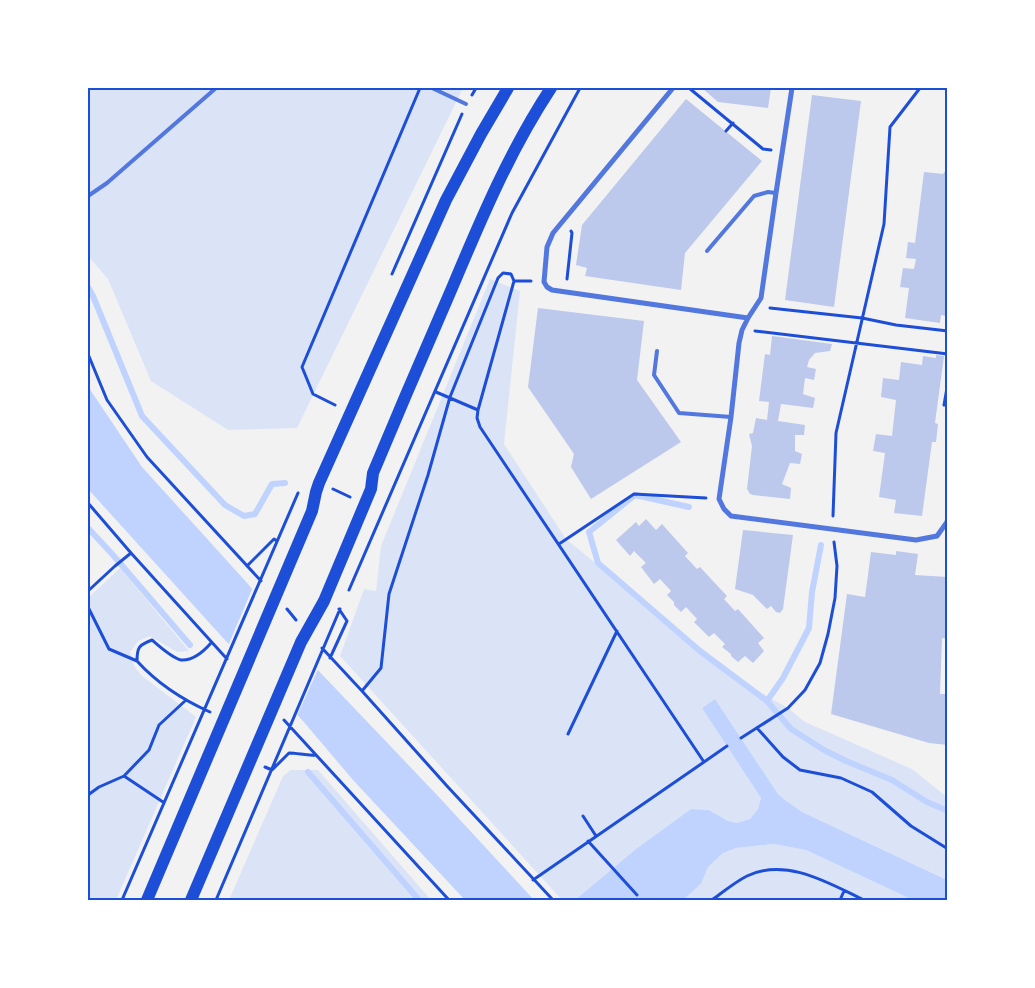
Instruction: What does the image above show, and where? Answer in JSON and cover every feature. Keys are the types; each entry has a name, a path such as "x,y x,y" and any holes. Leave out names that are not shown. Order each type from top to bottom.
{"main road":[{"path":"147,900 312,511 319,483 446,200 508,88"},
{"path":"191,900 301,642 322,605 371,489 373,473 494,190 513,152 550,88"}],"street":[{"path":"673,88 553,233 547,247 544,282 552,290 748,318"},
{"path":"792,88 761,298 742,330 739,343 731,418 719,499 724,509 731,516 916,540 937,536 947,522 948,516"}],"lane":[{"path":"88,196 108,183 216,88"},
{"path":"432,88 466,104"},
{"path":"707,251 754,196 768,192 776,193"},
{"path":"657,351 654,375 679,413 731,418"}],"path":[{"path":"335,405 313,394 302,367 420,88"},
{"path":"348,592 512,213 580,88"},
{"path":"689,88 763,149 782,152"},
{"path":"741,738 773,718 805,690 822,656 834,598 837,566 832,529 836,433 884,224 890,127 920,88"},
{"path":"726,132 733,123"},
{"path":"564,219 572,234 566,292"},
{"path":"362,691 381,668 389,594 428,475 450,397 498,278 503,273 511,274 514,281 478,410 477,418 480,427 704,762"},
{"path":"514,281 544,282"},
{"path":"757,306 862,318 896,325 948,331"},
{"path":"742,330 948,354"},
{"path":"948,382 944,405 948,405"},
{"path":"436,392 478,410"},
{"path":"319,483 383,512"},
{"path":"122,900 298,492"},
{"path":"559,544 634,494 719,499"},
{"path":"88,503 211,643 230,662"},
{"path":"247,566 274,539 277,541"},
{"path":"88,591 131,553"},
{"path":"216,900 344,601"},
{"path":"88,607 109,649 137,661 144,669 186,700 224,719"},
{"path":"330,658 347,621"},
{"path":"568,734 617,630"},
{"path":"137,661 137,650 143,643 152,640 163,650 181,660 204,652 211,643"},
{"path":"88,795 124,776 149,750 160,725 186,700"},
{"path":"280,716 449,900"},
{"path":"757,728 783,757 800,770 841,778 872,792 911,826 948,849"},
{"path":"533,880 727,746"},
{"path":"282,760 289,753 317,755"},
{"path":"124,776 163,802"},
{"path":"582,816 596,836"},
{"path":"588,841 636,895"},
{"path":"712,900 749,875 774,870 803,872 864,900"},
{"path":"840,900 844,891"}],"shaded area":[{"path":"88,88 463,88 297,428 228,430 151,381 108,279 88,256"},
{"path":"490,279 520,291 504,444 566,539 742,682 788,708 805,722 912,769 947,797 947,880 802,812 785,800 778,794 715,699 702,708 761,798 758,809 750,819 737,823 728,821 709,810 691,809 636,849 575,900 562,900 340,656 364,589 376,591 381,546"},
{"path":"120,568 189,651 177,652 150,636 138,641 130,652 134,666 142,676 196,717 116,900 88,900 88,598"},
{"path":"291,770 318,770 431,900 229,900 283,776"},
{"path":"774,844 806,850 913,900 683,900 701,884 708,867 723,853 736,848"}],"water":[{"path":"88,383 91,391 142,467 248,584 315,667 534,900 465,900 353,780 303,721 224,639 88,489"},
{"path":"715,699 778,794 802,812 947,880 947,900 913,900 806,850 774,844 736,848 723,853 708,867 701,884 683,900 575,900 636,849 691,809 709,810 728,821 737,823 750,819 758,809 761,798 702,708"}],"pier":[{"path":"253,587 319,667 296,718 228,646"}],"building":[{"path":"702,88 771,88 768,108 718,102"},
{"path":"812,95 861,101 834,307 785,300"},
{"path":"686,99 762,161 685,253 681,290 585,276 587,268 576,265 582,225"},
{"path":"946,170 948,171 948,302 946,316 941,315 940,323 905,318 909,288 900,287 903,268 914,269 916,259 906,258 908,242 915,243 924,172 943,174"},
{"path":"538,308 644,321 637,380 681,442 591,499 571,467 574,454 528,387"},
{"path":"772,336 832,344 830,351 815,353 809,360 807,367 816,369 814,380 805,378 803,394 815,398 813,408 781,404 778,421 805,425 804,435 795,435 795,451 802,454 800,464 790,463 782,484 791,488 790,499 753,495 747,489 752,446 749,434 753,433 756,418 767,420 769,402 759,401 765,354 770,355"},
{"path":"936,355 944,356 935,423 938,424 936,442 932,442 922,516 894,513 896,500 879,497 885,453 873,451 876,434 892,436 896,400 881,397 883,378 899,380 901,362 922,365 923,356 936,358"},
{"path":"646,519 656,530 662,524 688,553 685,556 697,569 700,567 727,596 724,599 735,611 738,609 764,638 758,643 764,651 753,663 745,656 738,662 722,647 725,644 714,633 709,637 694,622 697,619 686,607 681,612 667,595 671,591 660,579 654,584 641,567 646,563 634,551 630,556 616,540 636,522 639,526"},
{"path":"743,530 793,535 783,609 780,613 776,612 771,606 767,609 753,595 735,589"},
{"path":"896,551 918,554 915,575 948,577 948,639 942,638 940,694 948,694 948,745 929,743 831,714 847,594 865,597 871,552 896,555"}],"waterway":[{"path":"88,287 142,416 225,505 244,516 255,514 272,484 285,483"},
{"path":"689,507 635,495 589,532 598,563 700,651 767,701 783,678 809,628 812,592 821,545"},
{"path":"88,528 190,645"},
{"path":"767,701 791,729 824,750 892,780 927,802 948,811"},
{"path":"308,772 419,900"}]}
